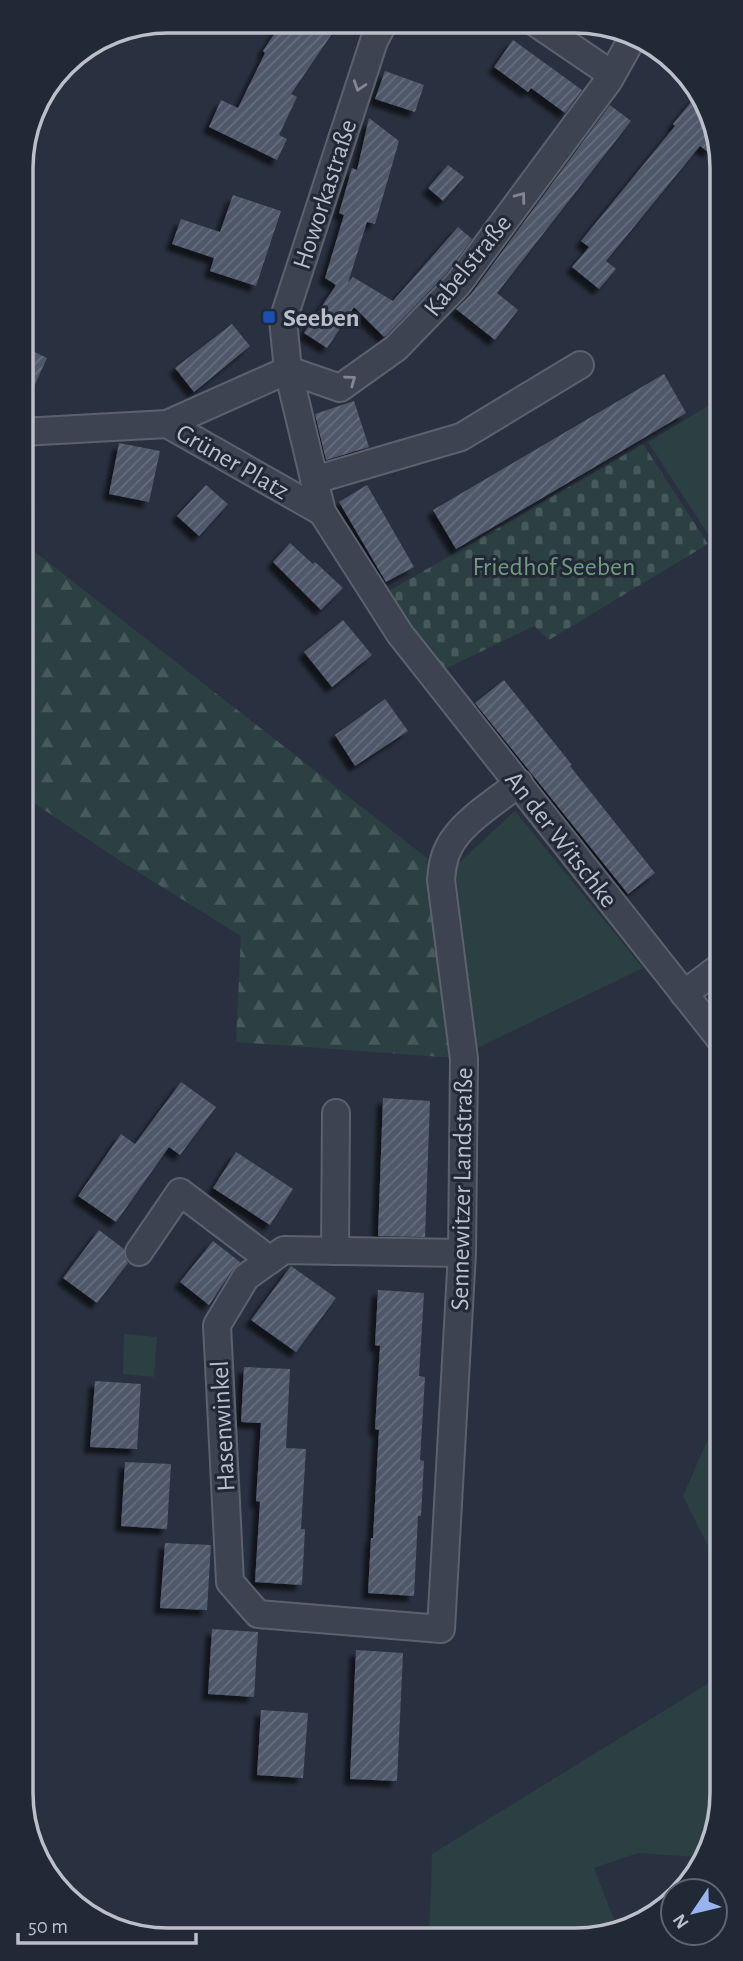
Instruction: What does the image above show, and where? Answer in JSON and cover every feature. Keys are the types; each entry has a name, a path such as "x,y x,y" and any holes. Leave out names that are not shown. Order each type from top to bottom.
{"street":[{"name":"Howorkastraße","path":"288,370 283,320 378,33"},
{"path":"550,33 610,77 629,45"},
{"name":"Kabelstraße","path":"288,370 341,388 396,348 458,284 610,77"},
{"path":"314,481 461,437 580,365"},
{"name":"Grüner Platz","path":"167,424 288,370 322,512 404,639"},
{"name":"Grüner Platz","path":"167,424 322,512"},
{"path":"34,431 167,424"},
{"name":"An der Witschke","path":"404,639 709,1026"},
{"name":"Sennewitzer Landstraße","path":"441,1629 462,1254 464,1059 442,870 448,848 456,836 519,783"},
{"path":"684,994 710,975"},
{"path":"335,1112 335,1251"},
{"path":"139,1252 180,1192 270,1260"},
{"name":"Hasenwinkel","path":"441,1629 258,1614 230,1582 216,1325 246,1277 284,1250 462,1254"}],"green space":[{"path":"710,405 710,537 648,442"},
{"name":"Friedhof Seeben","path":"643,444 708,544 549,640 534,626 445,669 416,634 389,591"},
{"path":"34,554 427,858 456,1058 236,1042 241,936 34,803"},
{"path":"515,811 643,968 471,1051 451,870"},
{"path":"124,1334 157,1337 154,1377 123,1374"},
{"path":"709,1436 709,1548 683,1496"},
{"path":"709,1683 709,1810 699,1844 693,1857 638,1853 594,1868 615,1921 592,1927 574,1928 429,1928 432,1854"}],"building":[{"path":"274,34 332,34 291,94 297,97 279,135 287,139 277,160 209,127 221,100 238,108 265,53 263,51"},
{"path":"513,40 582,90 565,113 531,88 528,92 494,67"},
{"path":"385,71 424,85 415,112 375,99"},
{"path":"692,101 703,125 709,151 700,146 606,261 616,269 599,289 572,267 589,247 581,241 675,126 673,124"},
{"path":"610,105 631,121 497,293 518,310 495,340 456,309 471,294"},
{"path":"369,118 399,141 375,224 367,222 348,283 353,277 393,301 458,227 472,239 446,274 386,336 354,307 327,348 304,333 336,285 325,278 344,215 339,213 352,168 357,170"},
{"path":"448,165 464,177 443,201 428,188"},
{"path":"233,195 281,211 256,286 210,271 214,258 172,244 181,219 220,232"},
{"path":"232,324 250,346 194,392 175,368"},
{"path":"34,352 47,358 34,387"},
{"path":"664,374 686,413 456,549 433,510"},
{"path":"354,401 369,447 326,460 315,414"},
{"path":"119,443 160,451 149,502 109,494"},
{"path":"206,485 228,504 199,536 177,516"},
{"path":"367,485 414,567 386,582 339,502"},
{"path":"290,543 343,588 321,610 273,562"},
{"path":"343,620 372,655 332,687 304,652"},
{"path":"504,680 655,873 628,894 475,703"},
{"path":"385,699 408,731 355,766 335,735"},
{"path":"181,1082 216,1107 180,1155 169,1147 116,1222 78,1196 121,1134 135,1144"},
{"path":"383,1098 430,1101 425,1237 378,1236"},
{"path":"236,1152 293,1189 270,1225 213,1188"},
{"path":"99,1230 124,1249 128,1263 97,1303 63,1278"},
{"path":"213,1241 240,1262 209,1305 180,1282"},
{"path":"291,1266 336,1298 296,1352 251,1320"},
{"path":"378,1290 424,1293 419,1376 425,1377 420,1460 424,1461 414,1596 368,1593 379,1430 375,1429 380,1346 375,1345"},
{"path":"244,1367 290,1369 286,1448 306,1449 301,1529 305,1529 302,1585 255,1582 261,1423 241,1422"},
{"path":"95,1381 141,1384 137,1449 90,1447"},
{"path":"125,1462 171,1464 167,1529 121,1526"},
{"path":"165,1543 211,1545 207,1610 160,1608"},
{"path":"212,1629 258,1632 254,1697 208,1694"},
{"path":"356,1650 403,1653 397,1781 350,1779"},
{"path":"261,1710 308,1713 303,1778 257,1775"}],"place":[{"name":"Seeben","path":"269,317"}]}
